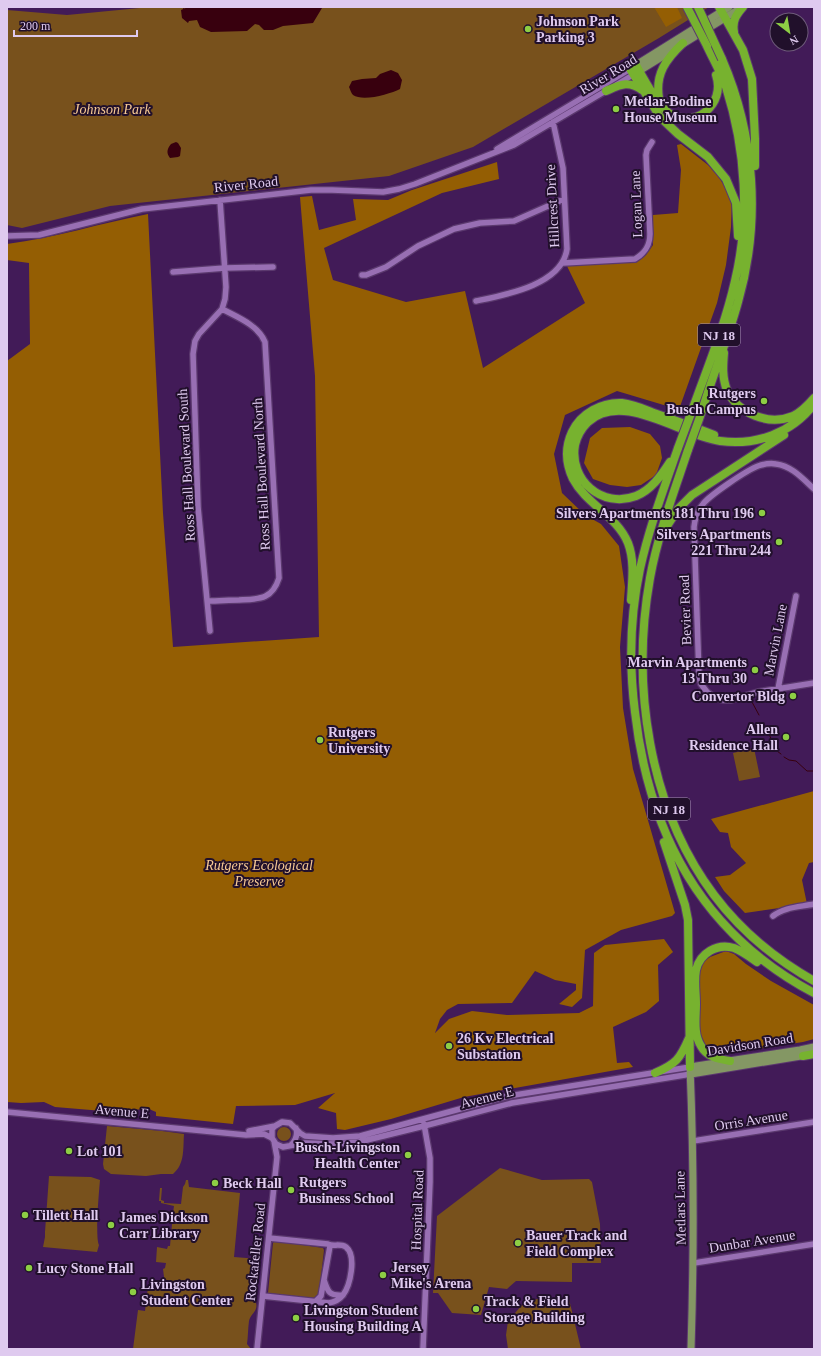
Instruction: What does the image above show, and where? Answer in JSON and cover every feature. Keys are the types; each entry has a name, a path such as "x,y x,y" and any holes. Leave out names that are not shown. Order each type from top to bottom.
{"highway":[{"name":"NJ 18","path":"687,7 726,86 752,199 749,245 745,274 738,302 688,450 659,541 650,578 645,614 643,651 643,680 646,716 651,745 666,803 677,831 694,864 723,907 746,932 789,966 814,981"},
{"name":"NJ 18","path":"698,7 732,84 746,136 750,164 738,271 725,318 649,534 640,571 634,613 632,677 635,715 642,759 657,810 678,861 712,911 736,937 773,968 814,993"},
{"path":"735,35 733,27 734,18 743,7"},
{"path":"724,11 743,50 752,79 755,139 754,172 748,183"},
{"path":"659,103 657,87 662,68 670,55 683,43"},
{"path":"635,70 668,113 689,120 706,112 712,106 717,97 719,82 707,46"},
{"path":"635,70 643,90 655,110 667,125 708,157 726,179 736,203 738,242 736,261 738,271"},
{"path":"606,91 625,84 633,84 643,90"},
{"path":"724,344 723,368 725,386 731,397 744,410 760,418 785,418 802,410 814,398"},
{"path":"634,613 631,605 632,565 630,547 624,533 582,491 572,476 567,455 569,441 574,429 580,420 593,410 609,404 624,403 730,441"},
{"path":"678,450 664,472 648,489 635,496 618,499 600,495 585,484 576,468 574,453 577,437 584,426 598,415 614,410 632,412 702,436 720,441 730,441 758,440 776,434 790,427 814,404"},
{"path":"659,541 675,513 685,501 787,433 790,427"},
{"path":"657,810 658,825 685,904 688,920 690,1070"},
{"path":"730,1061 716,1058 708,1054 702,1048 698,1039 696,1030 696,976 699,963 704,956 712,950 726,946 739,950 766,967 773,968"},
{"path":"654,1073 664,1069 676,1061 682,1054 690,1036"},
{"path":"803,1056 814,1054"}],"main road":[{"name":"River Road","path":"635,70 724,11 743,7"},
{"name":"River Road","path":"635,70 683,43 724,11"},
{"name":"Davidson Road","path":"690,1070 730,1061 814,1047"},
{"name":"Davidson Road","path":"690,1070 803,1056"},
{"name":"Metlars Lane","path":"690,1070 693,1142 694,1263 691,1349"}],"street":[{"name":"River Road","path":"7,236 39,235 129,211 220,200 311,190 383,192 399,189 514,145 606,91 635,70"},
{"name":"River Road","path":"485,156 635,70"},
{"name":"Hillcrest Drive","path":"476,301 511,294 530,287 550,275 563,263 567,249 563,168 553,122"},
{"name":"Logan Lane","path":"563,263 635,258 644,252 648,246 650,234 646,155 652,142"},
{"path":"362,275 366,275 386,267 418,246 454,229 480,223 519,220 564,198"},
{"path":"220,200 226,287 222,309"},
{"path":"173,272 225,268 273,267"},
{"name":"Ross Hall Boulevard North","path":"208,601 260,599 268,596 273,591 279,578 264,342 261,334 253,326 222,309"},
{"name":"Ross Hall Boulevard South","path":"210,631 198,507 193,354 195,341 199,334 222,309"},
{"name":"Bevier Road","path":"814,489 793,470 778,464 765,464 754,467 711,496 699,509 694,527 699,676 701,684 710,694 716,698 724,700 731,700 758,692 814,684"},
{"name":"Marvin Lane","path":"778,689 796,596"},
{"path":"773,916 781,911 814,904"},
{"name":"Avenue E","path":"235,1133 255,1131 286,1122 293,1125 300,1133 306,1136 346,1138 370,1134 508,1096 654,1073 690,1070"},
{"name":"Avenue E","path":"7,1112 246,1135 264,1134 273,1139 280,1146 305,1143 333,1144 359,1142 512,1103 690,1070"},
{"name":"Hospital Road","path":"423,1120 430,1158 423,1349"},
{"name":"Orris Avenue","path":"693,1142 814,1122"},
{"path":"273,1139 272,1129 274,1126"},
{"path":"277,1157 296,1140 296,1128"},
{"name":"Rockafeller Road","path":"257,1349 277,1157 273,1139"},
{"path":"263,1296 329,1303 337,1301 348,1287 350,1279 351,1256 346,1247 341,1245 330,1246 324,1244 269,1238"},
{"name":"Dunbar Avenue","path":"694,1263 814,1244"},
{"path":"316,1301 321,1296 330,1246"},
{"path":"323,1279 326,1288 332,1294 336,1296 342,1295"}],"green space":[{"name":"Johnson Park","path":"150,7 709,7 473,147 389,176 110,206 22,228 7,225 7,10 67,15"},
{"path":"654,7 677,7 682,18 666,27"},
{"name":"Rutgers Ecological Preserve","path":"681,144 708,165 718,176 732,198 731,227 726,265 717,303 677,415 677,409 617,391 565,415 554,454 562,493 585,515 601,524 619,546 625,587 620,647 623,708 633,769 675,913 672,916 621,930 585,950 582,998 572,1007 559,1004 576,990 576,984 555,980 535,971 512,1003 458,1004 447,1010 440,1019 435,1033 449,1019 472,1011 507,1015 579,1013 593,1006 594,953 605,945 664,939 673,952 658,965 659,1001 646,1012 613,1027 617,1063 629,1062 633,1067 464,1097 391,1119 345,1130 337,1129 336,1113 318,1108 335,1093 295,1105 236,1106 233,1124 156,1116 156,1112 149,1109 103,1111 55,1107 44,1102 7,1102 7,361 30,344 29,263 7,260 7,244 43,238 148,214 163,513 173,647 319,637 315,376 300,197 312,196 319,230 356,220 353,199 388,200 412,190 497,162 499,179 442,193 324,248 333,280 406,302 465,291 483,368 585,303 567,266 640,260 646,255 653,245 653,215 678,213 681,170 677,145"},
{"path":"630,427 650,434 660,446 662,458 656,475 641,485 627,487 610,485 593,479 584,463 590,438 602,428"},
{"path":"754,748 760,777 739,781 733,753"},
{"path":"814,791 814,862 809,863 802,880 807,904 745,913 724,891 715,877 730,875 746,863 731,847 728,833 720,832 711,819"},
{"path":"726,951 734,954 771,981 814,1005 814,1039 732,1053 723,1053 706,1046 700,1033 699,973 704,961"},
{"path":"107,1126 184,1134 183,1156 180,1166 173,1174 146,1176 111,1174 104,1169 103,1164"},
{"path":"284,1127 289,1129 291,1134 289,1139 284,1141 279,1139 277,1134 279,1129"},
{"name":"Bauer Track and Field Complex","path":"500,1168 542,1180 589,1179 592,1182 600,1224 601,1263 572,1263 572,1282 516,1281 507,1289 489,1287 481,1315 452,1313 438,1293 433,1293 437,1216"},
{"path":"49,1176 91,1177 100,1180 97,1224 99,1245 97,1252 43,1247"},
{"path":"186,1180 188,1180 189,1187 240,1193 234,1257 259,1259 255,1300 256,1309 250,1318 248,1327 247,1344 251,1349 133,1349 138,1310 145,1311 148,1287 163,1289 163,1269 165,1268 166,1263 156,1262 157,1247 167,1249 168,1246 170,1246 172,1224 176,1224 176,1220 172,1220 174,1206 161,1203 161,1201 159,1201 160,1188 162,1188 161,1200 164,1201 164,1203 181,1204 183,1187"},
{"path":"275,1241 323,1248 319,1294 314,1298 268,1293 273,1243"},
{"path":"537,1299 569,1299 581,1349 508,1349 506,1335 508,1321 522,1305"}],"shaded area":[{"path":"188,7 322,8 313,23 283,26 273,30 264,30 259,25 255,24 247,31 211,32 200,27 197,20 189,21 188,23 182,18 181,10"},
{"path":"391,70 398,73 402,80 400,89 383,95 363,98 353,95 349,87 352,81 376,78 380,74"},
{"path":"176,142 181,148 180,156 170,158 168,149 171,144"}],"waterway":[{"path":"752,697 752,702 759,715"},
{"path":"765,726 777,751 781,754"},
{"path":"784,757 789,760 796,761 807,771 814,771"}],"place":[{"name":"Johnson Park Parking 3","path":"528,29"},
{"name":"Metlar-Bodine House Museum","path":"616,109"},
{"name":"Rutgers Busch Campus","path":"764,401"},
{"name":"Silvers Apartments 181 Thru 196","path":"762,513"},
{"name":"Silvers Apartments 221 Thru 244","path":"779,542"},
{"name":"Marvin Apartments 13 Thru 30","path":"755,670"},
{"name":"Convertor Bldg","path":"793,696"},
{"name":"Allen Residence Hall","path":"786,737"},
{"name":"Rutgers University","path":"320,740"},
{"name":"26 Kv Electrical Substation","path":"449,1046"},
{"name":"Lot 101","path":"69,1151"},
{"name":"Busch-Livingston Health Center","path":"408,1155"},
{"name":"Beck Hall","path":"215,1183"},
{"name":"Rutgers Business School","path":"291,1190"},
{"name":"Tillett Hall","path":"25,1215"},
{"name":"James Dickson Carr Library","path":"111,1225"},
{"name":"Bauer Track and Field Complex","path":"518,1243"},
{"name":"Lucy Stone Hall","path":"29,1268"},
{"name":"Jersey Mike's Arena","path":"383,1275"},
{"name":"Livingston Student Center","path":"133,1292"},
{"name":"Track & Field Storage Building","path":"476,1309"},
{"name":"Livingston Student Housing Building A","path":"296,1318"}]}
